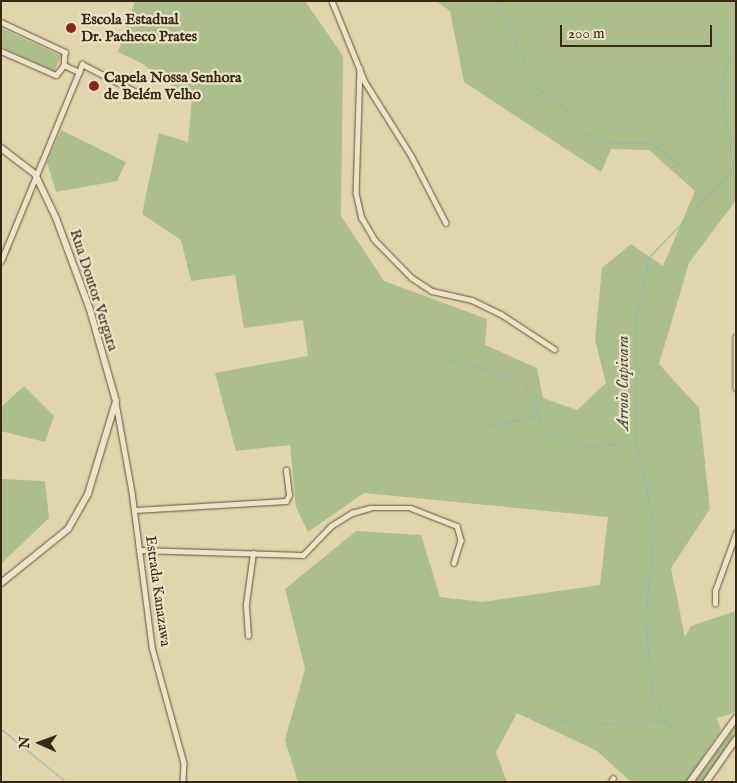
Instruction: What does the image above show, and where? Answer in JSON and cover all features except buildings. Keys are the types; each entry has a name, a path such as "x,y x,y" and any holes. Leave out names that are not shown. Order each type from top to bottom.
{"main road":[{"name":"Rua Doutor Vergara","path":"1,148 35,174 73,259 116,401"},
{"path":"1,583 68,529 88,494 116,401"},
{"path":"690,782 736,718"},
{"path":"706,782 736,739"}],"street":[{"path":"332,1 360,68 446,223"},
{"path":"1,22 65,52 64,65 56,75 1,51"},
{"path":"1,261 35,174 79,72 85,63 140,94"},
{"path":"64,65 79,72"},
{"path":"360,68 356,192 362,218 374,239 412,278 432,291 472,300 501,314 554,349"},
{"path":"736,337 736,388"},
{"name":"Estrada Kanazawa","path":"116,401 135,510 152,647 184,763 183,782"},
{"path":"135,510 286,502 289,495 286,470"},
{"path":"139,550 303,555 332,526 352,513 370,508 411,508 457,526 461,540 454,563"},
{"path":"715,604 715,591 736,533"},
{"path":"248,636 246,604 253,553"}],"green space":[{"path":"135,1 305,1 343,56 341,216 384,281 487,319 485,345 537,368 543,398 577,410 606,383 595,340 602,268 631,244 663,266 695,191 649,150 611,149 601,172 464,82 450,11 436,1 736,1 736,200 689,263 659,364 699,408 710,509 671,568 685,637 691,626 736,611 736,712 717,718 721,730 686,782 631,782 597,751 517,713 496,752 507,782 298,782 285,740 305,669 285,589 356,531 421,535 440,597 482,602 600,585 608,517 364,493 308,532 296,507 290,445 236,451 215,373 308,356 303,320 244,328 235,275 191,281 181,240 142,214 159,133 188,142 192,99 141,63 118,52"},
{"path":"1,28 61,56 54,71 1,47"},
{"path":"61,130 126,162 117,181 56,192 47,162"},
{"path":"24,386 54,416 45,442 1,431 1,407"},
{"path":"1,479 45,481 49,518 1,564"},
{"path":"736,724 736,735 703,782 695,782"}],"waterway":[{"path":"497,1 535,87 566,109 584,134 613,143 651,143 688,171 704,198"},
{"name":"Arroio Capivara","path":"679,743 652,694 645,619 654,527 636,441 635,323 649,257 733,169 721,88 728,59 736,55"},
{"name":"Arroio Capivara","path":"729,142 736,140"},
{"path":"444,359 523,379 545,433 585,447 636,441"},
{"path":"471,429 537,416"},
{"path":"530,714 585,725 666,720"},
{"path":"1,729 66,782"}],"place":[{"name":"Escola Estadual Dr. Pacheco Prates","path":"71,28"},
{"name":"Capela Nossa Senhora de Belém Velho","path":"94,86"}]}
